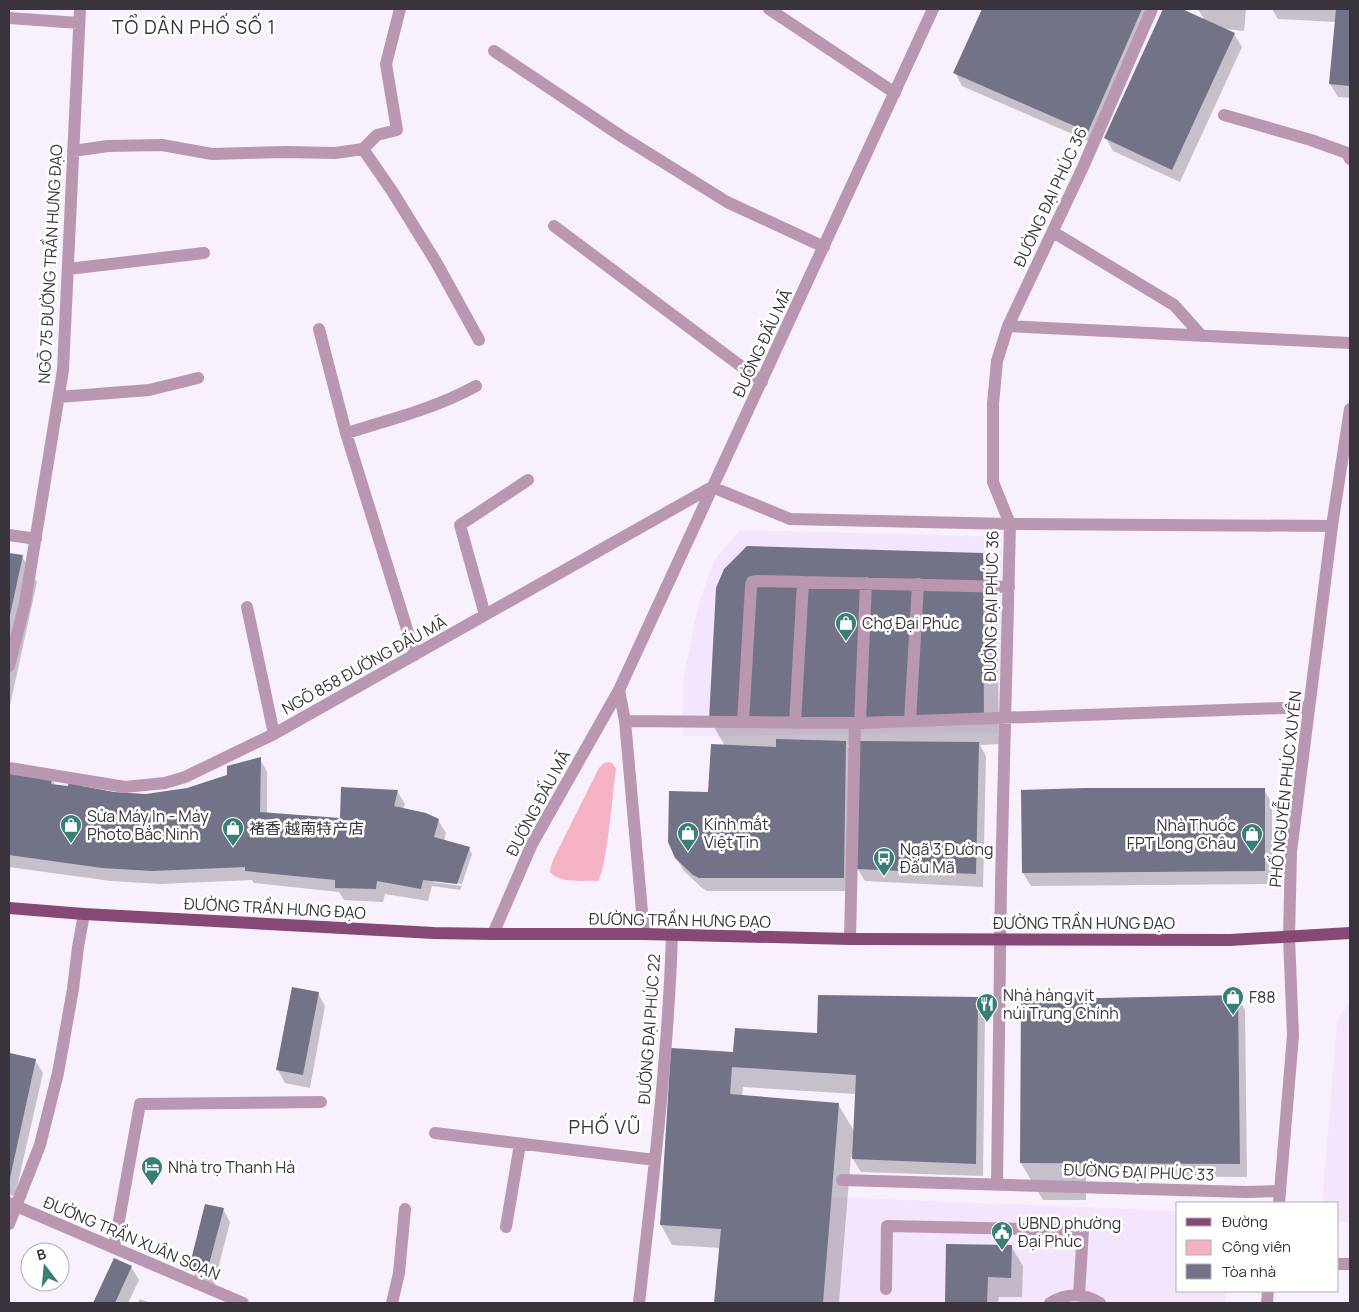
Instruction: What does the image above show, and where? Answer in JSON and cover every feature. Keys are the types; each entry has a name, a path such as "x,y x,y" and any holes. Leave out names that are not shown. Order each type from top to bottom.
{"main road":[{"name":"ĐƯỜNG TRẦN HƯNG ĐẠO","path":"9,908 84,914 434,933 644,934 850,939 1230,940 1350,933"}],"street":[{"name":"NGÕ 75 ĐƯỜNG TRẦN HƯNG ĐẠO","path":"9,666 25,603 63,370 80,9"},
{"path":"73,151 108,146 162,145 212,154 335,153 363,149 376,135 397,130 386,64 400,9"},
{"path":"769,9 895,93"},
{"name":"ĐƯỜNG ĐẤU MÃ","path":"493,934 532,844 619,690 933,9"},
{"name":"ĐƯỜNG ĐẠI PHÚC 36","path":"1000,940 1010,524 994,482 993,404 997,361 1008,326 1053,232 1152,9"},
{"path":"9,18 79,23"},
{"path":"494,51 621,136 727,202 824,247"},
{"path":"1224,115 1311,140 1349,155"},
{"path":"363,149 392,191 436,262 479,340"},
{"path":"554,226 762,382"},
{"path":"1053,232 1174,305 1201,336"},
{"path":"68,269 204,253"},
{"path":"1008,326 1350,343"},
{"path":"320,328 346,433 415,655"},
{"path":"58,397 149,390 198,378"},
{"path":"346,433 405,415 461,394 476,386"},
{"name":"PHỐ NGUYỄN PHÚC XUYÊN","path":"1280,1197 1293,1035 1289,938 1291,852 1332,526 1350,409"},
{"path":"485,615 460,525 528,480"},
{"path":"712,487 790,519 1010,524 1332,526"},
{"name":"NGÕ 858 ĐƯỜNG ĐẤU MÃ","path":"9,768 125,787 165,783 185,778 274,734 712,487"},
{"path":"9,535 36,539"},
{"path":"743,722 752,582 1009,586"},
{"path":"795,723 802,582"},
{"path":"850,939 858,723 866,583"},
{"path":"910,722 918,584"},
{"path":"247,607 274,734"},
{"path":"619,690 624,722 644,934"},
{"path":"624,722 910,722 1309,707"},
{"path":"9,1224 13,1205 40,1145 58,1073 84,914"},
{"name":"ĐƯỜNG ĐẠI PHÚC 22","path":"639,1303 655,1160 670,984 672,935"},
{"path":"997,1184 1000,940"},
{"path":"114,1248 140,1104 321,1102"},
{"path":"435,1134 655,1160"},
{"path":"506,1227 520,1144"},
{"name":"ĐƯỜNG ĐẠI PHÚC 33","path":"842,1180 1246,1192 1280,1197"},
{"name":"ĐƯỜNG TRẦN XUÂN SOẠN","path":"13,1205 243,1303"},
{"path":"392,1303 399,1273 406,1208"},
{"path":"886,1289 887,1226 1083,1230 1079,1295"},
{"path":"1050,1303 1064,1296 1079,1295 1093,1298 1100,1303"}],"shaded area":[{"name":"Chợ Đại Phúc","path":"740,530 1002,537 1002,733 683,736 683,681 699,602 715,559"},
{"path":"1350,1004 1350,1222 1339,1222 1339,1202 1322,1202 1337,1025 1340,1014"},
{"name":"UBND phường Đại Phúc","path":"831,1197 1176,1211 1176,1292 1227,1292 1225,1303 823,1303"}],"green space":[{"path":"610,762 616,769 607,846 598,881 572,881 554,876 550,872 554,858 599,768 604,763"}],"building":[{"path":"982,9 1142,9 1088,132 953,73"},
{"path":"1163,9 1182,9 1235,33 1172,170 1104,138"},
{"path":"1336,9 1350,9 1350,86 1329,84"},
{"name":"Chợ Đại Phúc","path":"747,546 983,553 984,719 709,720 716,588 724,569"},
{"path":"9,553 23,555 10,615 9,614"},
{"path":"776,739 846,741 844,878 699,878 693,875 675,858 668,842 669,791 708,792 711,744 776,747"},
{"path":"858,741 979,742 976,874 856,869"},
{"path":"261,757 260,812 340,818 341,787 398,790 394,806 426,813 439,819 434,837 470,847 457,884 423,880 421,889 377,881 376,889 335,888 335,880 245,871 245,867 152,871 102,868 9,855 9,771 52,777 51,784 68,786 69,781 82,786 114,792 146,794 187,788 227,775 227,766"},
{"path":"1265,788 1265,871 1022,873 1021,790"},
{"path":"292,987 319,992 303,1075 276,1070"},
{"path":"818,995 978,997 976,1164 852,1159 856,1075 732,1067 730,1094 839,1103 823,1303 714,1303 721,1229 660,1225 671,1048 733,1052 735,1028 817,1033"},
{"path":"1238,995 1240,1164 1020,1163 1021,997 1101,998"},
{"path":"10,1053 36,1059 9,1178"},
{"path":"205,1204 224,1208 207,1272 189,1268"},
{"path":"946,1244 1012,1245 1011,1278 988,1277 987,1303 945,1303"},
{"path":"114,1258 132,1266 115,1303 93,1303"}],"place":[{"name":"Chợ Đại Phúc","path":"846,642"},
{"name":"Sửa Máy In - Máy Photo Bắc Ninh","path":"71,844"},
{"name":"褚香 越南特产店","path":"233,847"},
{"name":"Kính mắt Việt Tin","path":"688,852"},
{"name":"Nhà Thuốc FPT Long Châu","path":"1252,853"},
{"name":"Ngã 3 Đường Đấu Mã","path":"884,877"},
{"name":"F88","path":"1233,1016"},
{"name":"Nhà hàng vịt núi Trung Chính","path":"987,1023"},
{"name":"Nhà trọ Thanh Hà","path":"152,1186"},
{"name":"UBND phường Đại Phúc","path":"1002,1251"}],"district":[{"name":"TỔ DÂN PHỐ SỐ 1","path":"194,27"},
{"name":"PHỐ VŨ","path":"605,1127"}]}
